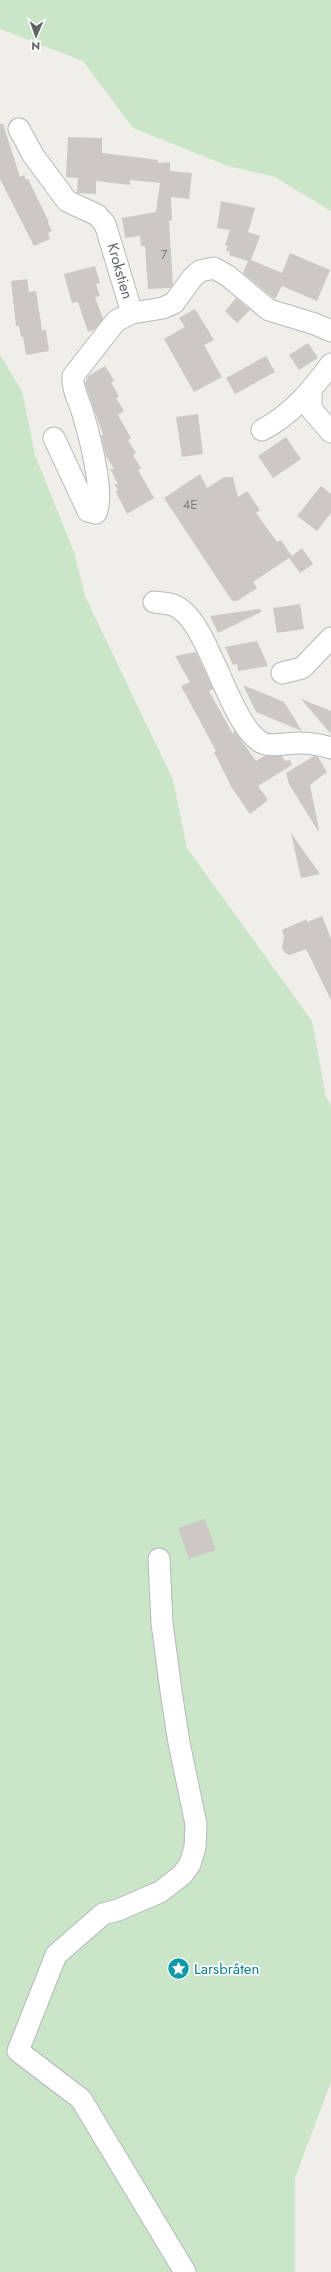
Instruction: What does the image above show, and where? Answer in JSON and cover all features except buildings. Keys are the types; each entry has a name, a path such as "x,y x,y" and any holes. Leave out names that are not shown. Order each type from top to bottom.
{"lane":[{"name":"Krokstien","path":"19,129 33,155 67,201 97,215 105,224 132,313 163,308 174,303 200,270 214,268 228,276 269,310 315,324 331,331"},
{"path":"54,438 88,511 96,513 99,500 93,452 83,413 72,386 73,376 116,321 132,313"},
{"path":"262,430 274,424 311,391 331,364"},
{"path":"311,391 310,409 331,432"},
{"path":"154,602 173,605 192,620 210,654 236,710 246,726 260,742 270,745 300,743 331,748"},
{"path":"282,673 302,668 331,638"},
{"path":"158,1559 162,1623 178,1743 196,1824 195,1847 190,1864 182,1875 160,1892 118,1910 102,1914 56,1955 18,2051 81,2098 185,2272"}],"green space":[{"path":"0,0 331,0 331,211 275,177 228,166 133,128 83,61 0,29"},
{"path":"0,355 22,391 35,455 74,552 85,596 173,780 187,848 312,1021 326,1097 331,1105 331,2082 295,2178 295,2272 0,2272"}],"place":[{"name":"Larsbråten","path":"178,1969"}]}
